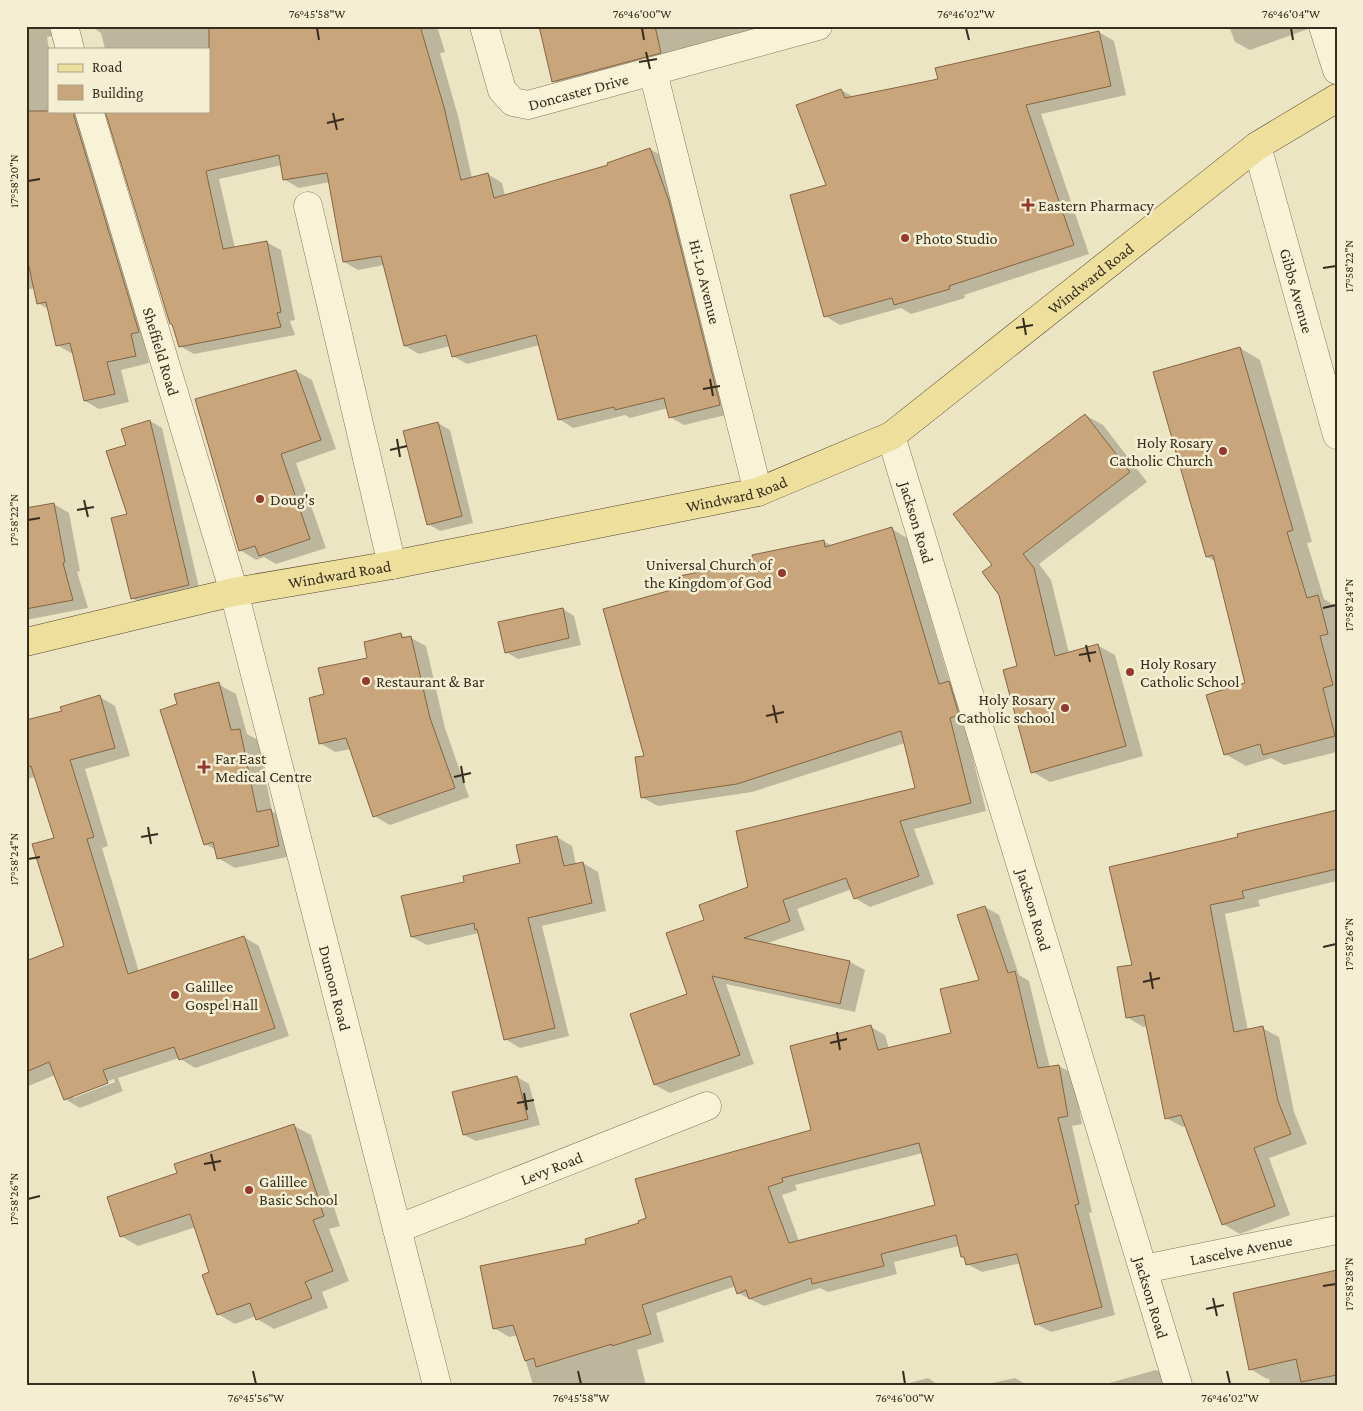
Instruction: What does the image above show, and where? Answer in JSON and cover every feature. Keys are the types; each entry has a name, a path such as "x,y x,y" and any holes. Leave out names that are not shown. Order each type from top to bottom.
{"main road":[{"name":"Windward Road","path":"26,642 234,592 392,565 758,492 891,436 1257,146 1337,98"}],"street":[{"path":"64,26 70,48"},
{"name":"Doncaster Drive","path":"484,26 502,90 513,102 528,105 818,26"},
{"path":"1323,26 1337,70"},
{"name":"Hi-Lo Avenue","path":"653,72 758,492"},
{"name":"Sheffield Road","path":"89,112 234,592"},
{"name":"Gibbs Avenue","path":"1257,146 1337,435"},
{"path":"308,206 392,565"},
{"name":"Jackson Road","path":"891,436 1178,1385"},
{"name":"Dunoon Road","path":"234,592 437,1385"},
{"name":"Levy Road","path":"397,1229 707,1106"},
{"name":"Lascelve Avenue","path":"1144,1269 1337,1230"}],"building":[{"path":"209,26 420,26 444,107 461,180 488,173 494,198 608,165 607,163 650,148 669,201 720,405 669,418 664,398 615,410 614,407 558,420 536,335 452,357 446,335 404,346 381,256 343,262 327,173 283,180 279,155 206,171 223,249 267,241 281,312 277,313 281,327 179,347 172,324 170,324 105,112 210,112"},
{"path":"539,26 655,26 661,53 552,82"},
{"path":"1099,31 1111,86 1026,105 1074,245 949,286 950,289 894,305 892,298 824,317 790,195 826,185 796,105 841,89 845,98 938,79 935,68"},
{"path":"26,111 74,112 139,332 131,334 136,356 107,362 115,394 84,401 70,343 56,346 46,302 37,304 26,253"},
{"path":"1240,347 1293,530 1287,532 1307,598 1318,595 1328,634 1320,636 1333,685 1323,688 1335,736 1263,755 1260,744 1224,755 1206,695 1245,683 1213,555 1206,557 1153,372"},
{"name":"Doug's","path":"296,370 321,440 281,454 310,539 259,556 255,546 239,551 195,399"},
{"path":"1085,414 1130,472 1023,554 1034,568 1055,656 1098,644 1126,746 1031,773 1003,670 1017,666 999,595 982,572 992,565 953,514"},
{"path":"150,420 189,585 131,599 111,518 127,514 106,451 126,445 121,429"},
{"path":"438,422 462,516 427,525 403,431"},
{"path":"54,503 65,562 63,563 73,600 26,609 26,508"},
{"path":"892,527 939,684 949,681 959,715 950,718 971,803 900,821 919,876 854,899 846,878 783,900 790,921 744,938 850,961 840,1004 712,976 740,1055 654,1085 630,1014 687,994 666,933 704,920 699,905 748,887 736,831 915,788 901,731 737,784 641,798 635,757 644,756 603,609 682,587 679,576 753,562 752,555 824,540 825,547"},
{"path":"563,608 569,638 505,653 498,622"},
{"path":"401,633 402,638 411,636 430,718 455,788 373,817 346,738 319,744 309,698 324,694 318,668 367,658 364,642"},
{"name":"Far East Medical Centre","path":"219,682 231,730 240,729 257,812 271,809 279,846 217,859 213,842 204,845 160,710 177,704 174,694"},
{"path":"100,695 115,748 70,760 94,837 87,839 128,974 244,936 275,1028 179,1060 174,1047 103,1070 108,1083 64,1100 49,1062 26,1072 26,961 64,946 32,844 54,838 31,766 26,767 26,720 62,711 60,707"},
{"path":"1337,810 1337,869 1242,891 1244,898 1210,905 1234,1032 1263,1026 1278,1101 1291,1134 1254,1148 1275,1206 1222,1225 1181,1115 1165,1119 1144,1015 1126,1018 1117,967 1132,965 1109,867 1238,837 1237,834"},
{"path":"557,836 564,866 583,862 592,903 528,918 555,1028 504,1040 474,923 411,937 401,896 464,882 463,876 520,863 516,845"},
{"path":"985,906 1008,973 1015,971 1038,1068 1059,1065 1068,1116 1058,1118 1079,1204 1075,1205 1102,1307 1035,1325 1017,1254 966,1265 964,1257 961,1257 956,1235 881,1254 884,1266 812,1284 811,1278 749,1299 746,1290 737,1294 731,1276 642,1305 651,1334 536,1367 534,1358 525,1361 513,1325 493,1329 480,1266 586,1244 585,1239 639,1223 638,1221 646,1218 635,1179 811,1130 790,1046 871,1025 878,1050 951,1033 940,989 979,980 957,915","holes":["919,1143 935,1205 789,1243 768,1187 783,1182 782,1178"]},
{"path":"517,1076 528,1119 463,1135 452,1092"},
{"path":"294,1124 324,1216 313,1220 333,1271 305,1282 312,1298 256,1320 250,1303 217,1315 202,1275 209,1272 190,1214 120,1237 107,1197 177,1173 174,1164"},
{"path":"1337,1270 1337,1375 1301,1382 1296,1359 1249,1370 1233,1293"}],"place":[{"name":"Eastern Pharmacy","path":"1028,205"},
{"name":"Photo Studio","path":"905,238"},
{"name":"Holy Rosary Catholic Church","path":"1223,451"},
{"name":"Doug's","path":"260,499"},
{"name":"Universal Church of the Kingdom of God","path":"782,573"},
{"name":"Holy Rosary Catholic School","path":"1130,672"},
{"name":"Restaurant & Bar","path":"366,681"},
{"name":"Holy Rosary Catholic school","path":"1065,708"},
{"name":"Far East Medical Centre","path":"204,767"},
{"name":"Galillee Gospel Hall","path":"175,995"},
{"name":"Galillee Basic School","path":"249,1190"}]}
